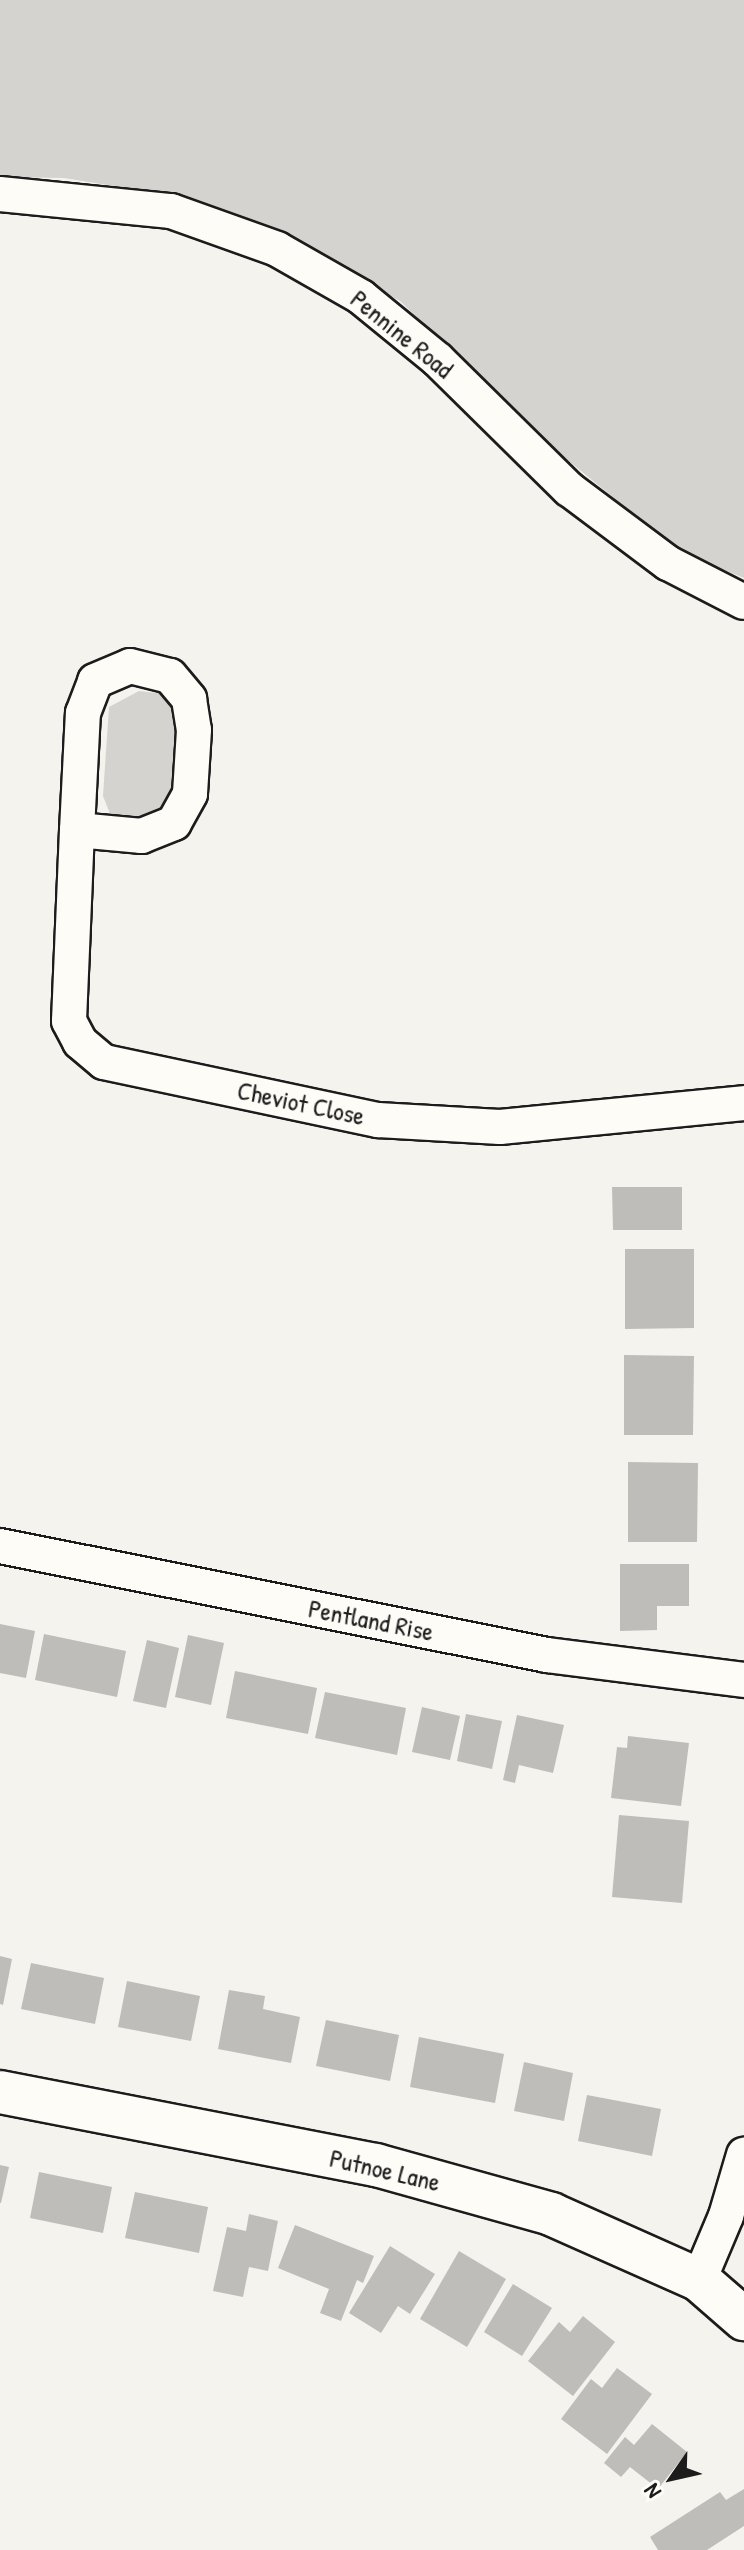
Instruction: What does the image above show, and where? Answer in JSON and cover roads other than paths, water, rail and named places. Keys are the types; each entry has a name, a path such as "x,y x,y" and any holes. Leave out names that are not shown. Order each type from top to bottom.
{"street":[{"name":"Pennine Road","path":"0,194 171,211 277,249 361,297 438,360 594,508 668,563 744,602"},
{"name":"Cheviot Close","path":"77,830 142,836 174,823 190,794 194,730 189,699 170,676 130,666 95,681 83,713 77,830 69,1021 80,1042 104,1062 378,1120 500,1127 744,1103"},
{"name":"Pentland Rise","path":"0,1546 547,1655 744,1680"},
{"name":"Putnoe Lane","path":"0,2092 376,2165 551,2214 699,2280 744,2319"},
{"path":"699,2280 726,2216 744,2155"}]}
